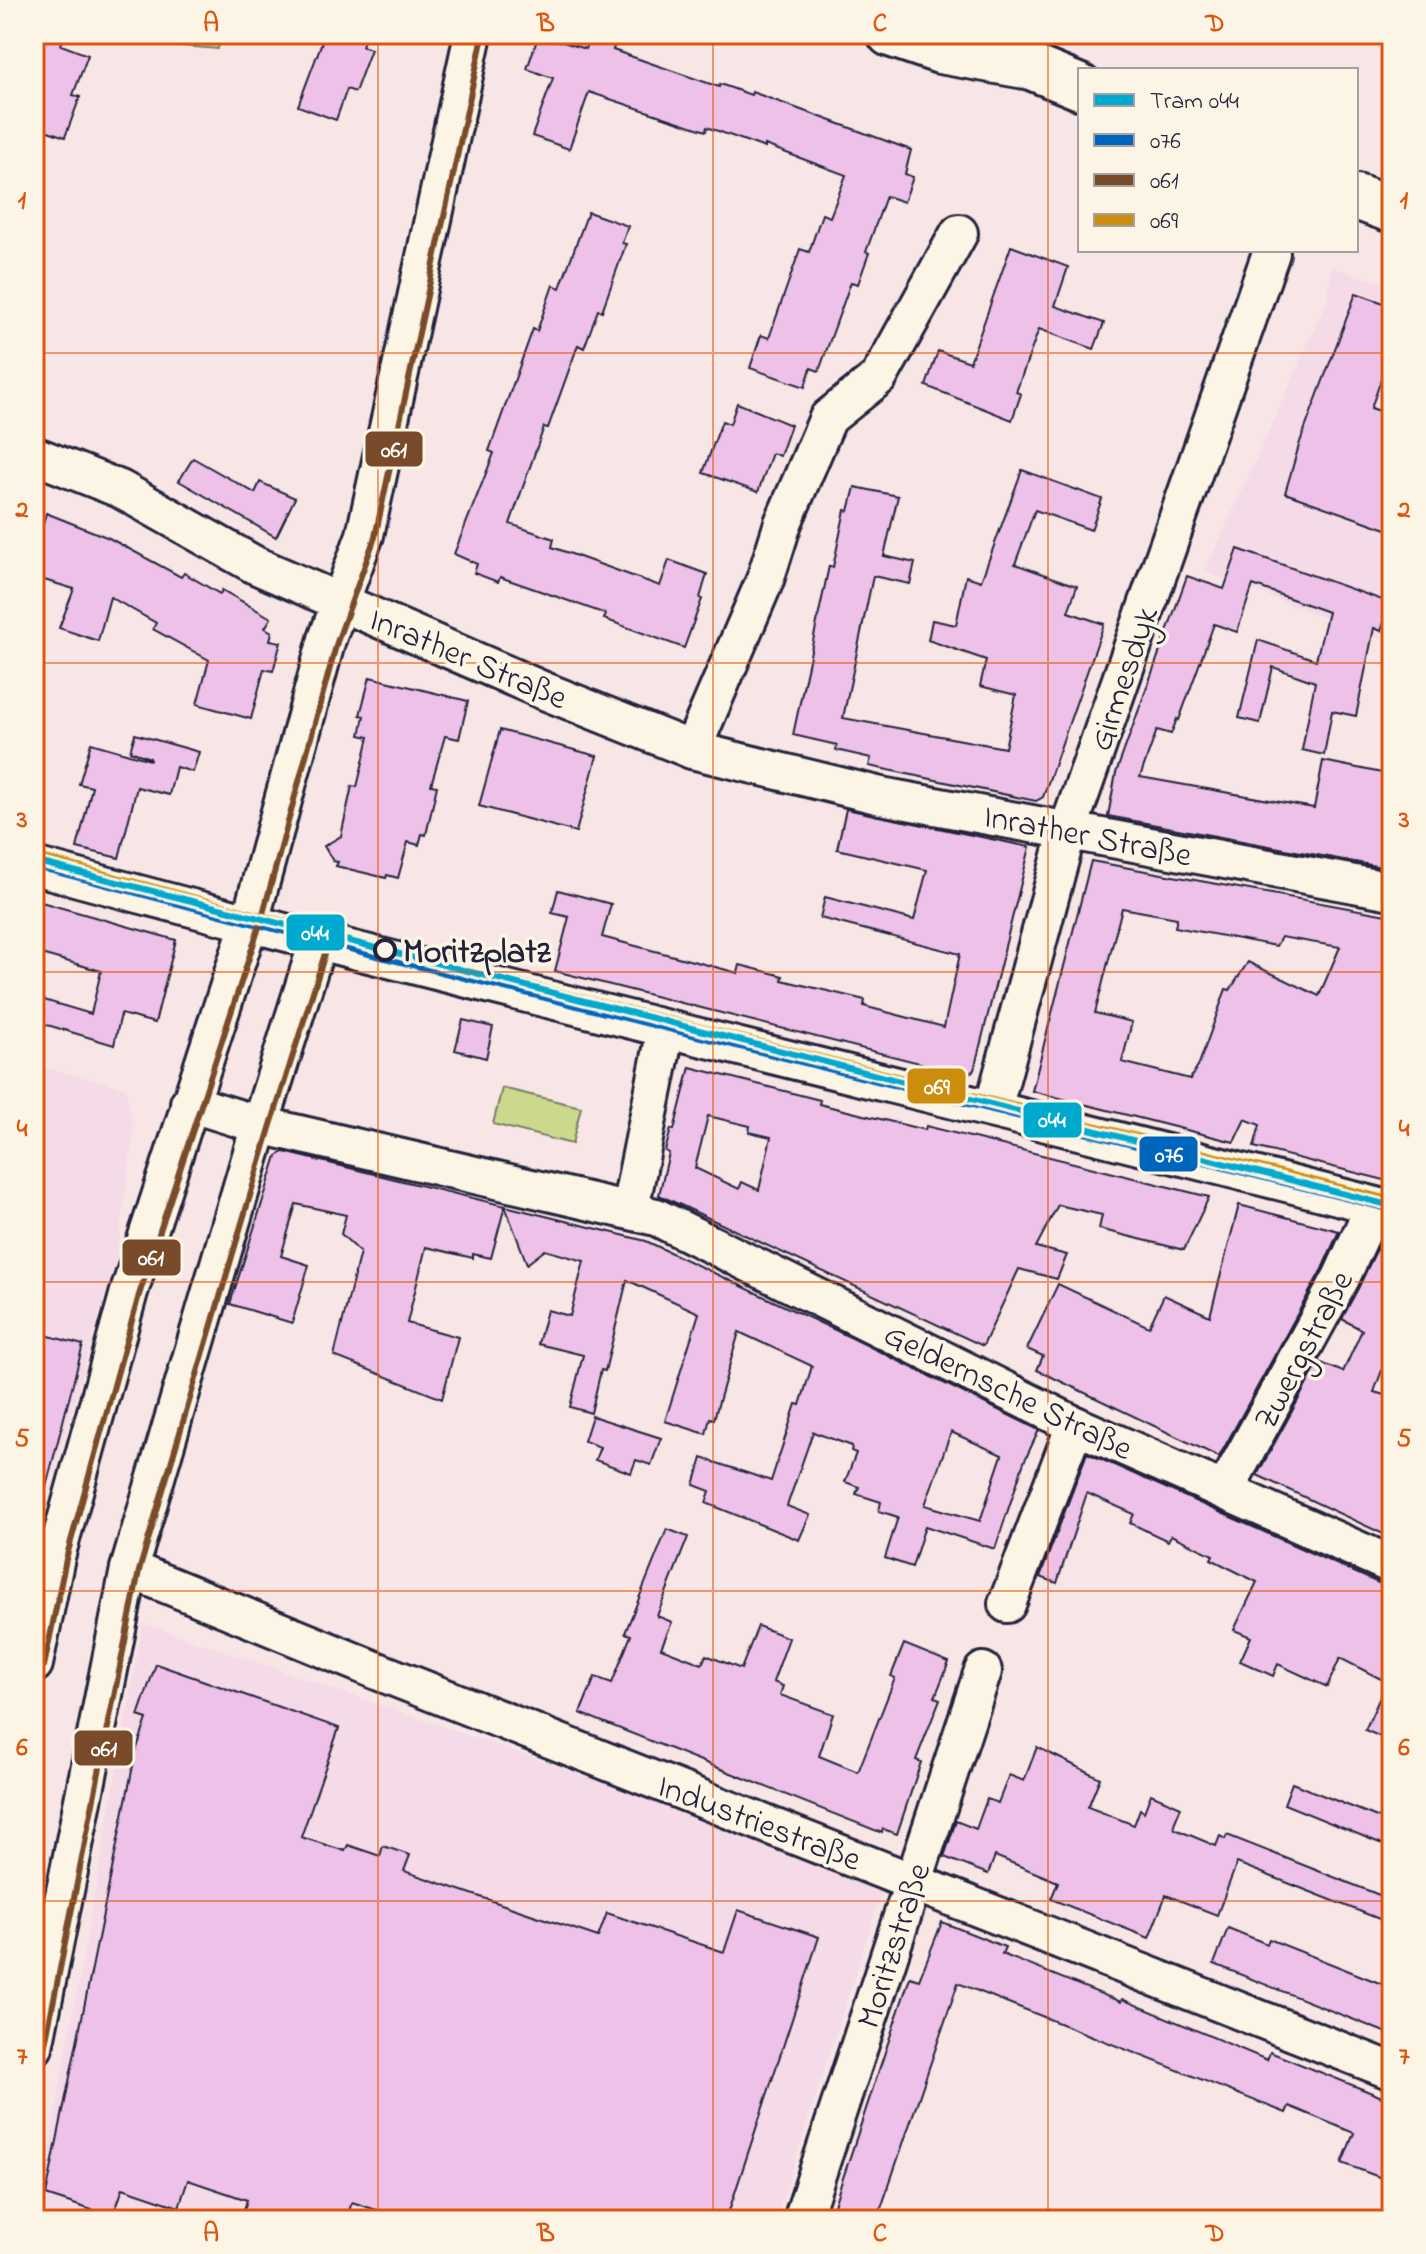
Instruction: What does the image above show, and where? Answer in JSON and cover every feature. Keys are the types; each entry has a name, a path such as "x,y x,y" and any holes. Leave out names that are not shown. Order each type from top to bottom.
{"main road":[{"path":"890,34 940,51 1031,67 1078,86"},
{"path":"983,34 1031,67"},
{"path":"1358,198 1392,210"}],"street":[{"path":"34,1664 56,1557 129,1292 249,924 327,639 365,535 473,34"},
{"path":"692,750 765,580 783,523 828,418 879,377 959,233"},
{"name":"Girmesdyk","path":"993,1109 1068,830 1271,253"},
{"name":"Inrather Straße","path":"34,455 120,489 255,565 542,690 692,750 881,796 1392,891"},
{"path":"34,866 318,942 1383,1208"},
{"path":"34,2047 129,1569 260,1125 318,942"},
{"path":"189,1103 260,1125 630,1209 666,1029"},
{"name":"Zwergstraße","path":"1225,1490 1341,1278 1383,1208"},
{"name":"Geldernsche Straße","path":"630,1209 656,1217 1075,1425 1392,1565"},
{"path":"1007,1604 1075,1425"},
{"name":"Industriestraße","path":"129,1569 380,1672 1392,2071"},
{"name":"Moritzstraße","path":"802,2220 983,1671"}],"shaded area":[{"path":"1332,267 1392,286 1392,644 1205,572 1326,303"},
{"path":"34,1065 126,1088 134,1130 118,1253 34,1538"},
{"path":"143,1623 886,1879 776,2220 36,2220"}],"green space":[{"path":"189,34 220,34 218,49 184,46"},
{"path":"502,1088 581,1107 572,1144 493,1124"}],"building":[{"path":"42,34 65,34 61,45 88,55 73,95 80,97 65,137 34,126 34,55"},
{"path":"325,34 366,34 362,46 371,49 355,92 347,89 336,120 298,106"},
{"path":"539,34 585,49 591,34 601,34 616,39 613,50 719,87 720,84 751,95 752,92 911,150 905,174 913,177 904,202 886,196 858,284 851,282 819,371 811,368 805,387 750,368 761,335 769,338 800,249 809,252 822,214 830,217 846,175 765,145 765,148 707,127 706,131 589,92 569,149 532,136 553,78 527,69"},
{"path":"588,212 628,226 622,243 626,244 602,311 598,310 584,348 578,345 548,428 544,427 510,524 554,539 552,547 660,586 669,560 707,574 702,599 684,648 604,619 606,614 500,577 498,582 474,573 477,564 454,554 494,453 489,451 533,329 537,331 553,285 560,288"},
{"path":"1011,246 1068,267 1055,306 1104,323 1094,349 1039,329 1016,392 1021,394 1012,420 926,386 938,351 970,362"},
{"path":"1356,293 1392,306 1392,349 1371,408 1392,415 1392,531 1285,493 1300,442"},
{"path":"737,403 791,425 780,456 772,453 758,492 703,473 722,421 730,424"},
{"path":"193,458 255,493 260,482 295,498 276,537 179,481"},
{"path":"1022,470 1102,499 1091,530 1035,510 1015,564 1077,586 1068,612 1104,624 1043,797 1036,801 869,766 871,758 836,750 837,745 793,735 829,566 833,567 845,510 849,511 855,487 898,496 884,556 915,563 910,584 873,576 843,718 1005,748 1016,695 980,686 986,660 928,640 932,620 956,625 966,576 981,581"},
{"path":"46,513 109,538 181,577 184,573 220,594 222,590 271,618 265,628 272,632 270,640 281,642 273,671 264,669 251,719 197,704 209,660 153,629 156,623 110,597 98,641 59,628 74,589 34,577 34,541 38,542"},
{"path":"1238,549 1391,603 1381,631 1374,628 1356,716 1332,711 1324,755 1302,750 1315,682 1273,667 1260,723 1239,718 1258,640 1316,660 1328,612 1253,585 1237,632 1214,624 1179,720 1171,734 1157,730 1140,777 1314,808 1323,761 1387,774 1380,808 1392,810 1392,869 1108,816 1116,773 1187,576 1224,589"},
{"path":"370,677 468,701 459,739 445,736 431,785 437,786 426,835 422,834 419,845 408,842 398,878 336,866 338,862 333,861 324,846 341,836 352,786 357,787 369,737 360,735 364,716 360,715"},
{"path":"500,730 597,756 576,832 479,806"},
{"path":"135,734 199,752 193,772 176,767 169,795 137,787 119,858 77,848 92,787 79,784 91,743 150,760 130,751"},
{"path":"846,809 1030,847 974,1070 967,1075 555,971 569,917 552,913 558,890 611,904 602,937 738,973 740,965 783,976 782,980 865,1000 864,1006 944,1027 960,954 820,918 825,897 914,920 927,870 837,849"},
{"path":"1091,861 1392,916 1392,1182 1254,1147 1260,1125 1245,1119 1234,1142 1032,1091","holes":["1122,908 1177,918 1175,927 1276,946 1281,937 1340,947 1319,996 1248,962 1230,990 1226,989 1199,1064 1190,1079 1122,1062 1132,1022 1095,1013"]},
{"path":"34,900 176,940 155,1023 121,1014 114,1045 34,1021 34,997 91,1014 101,971 34,952"},
{"path":"463,1020 493,1027 486,1058 455,1050"},
{"path":"690,1067 820,1100 819,1104 925,1130 926,1126 1209,1197 1184,1250 1099,1229 1102,1215 1058,1205 1036,1247 1067,1255 1057,1279 1019,1269 983,1346 659,1195 669,1153 665,1151 671,1129 674,1130","holes":["708,1116 750,1126 749,1132 771,1137 759,1190 742,1182 739,1189 695,1168"]},
{"path":"284,1152 505,1206 491,1258 473,1254 473,1258 426,1247 407,1323 458,1337 442,1399 334,1356 360,1252 341,1234 346,1215 296,1204 281,1256 309,1265 292,1323 230,1304 277,1156"},
{"path":"1239,1205 1339,1231 1322,1269 1219,1457 1037,1370 1043,1356 1027,1349 1058,1284 1149,1327 1164,1295 1210,1316"},
{"path":"505,1206 646,1241 1039,1430 1024,1462 995,1549 925,1526 912,1567 885,1558 898,1517 879,1511 881,1502 856,1494 859,1487 845,1482 856,1453 851,1451 852,1446 813,1432 787,1506 810,1515 799,1540 706,1503 710,1491 694,1485 702,1458 771,1481 812,1366 739,1332 714,1419 710,1418 706,1434 665,1421 699,1313 627,1280 605,1371 601,1370 591,1413 570,1407 583,1355 538,1344 547,1310 570,1316 584,1261 545,1250 527,1264","holes":["951,1432 1002,1455 980,1521 925,1505"]},
{"path":"1381,1241 1392,1244 1392,1343 1374,1392 1392,1397 1392,1538 1257,1475 1319,1362 1343,1372 1362,1330 1342,1319"},
{"path":"34,1332 83,1345 42,1502 34,1501"},
{"path":"592,1416 661,1438 651,1465 636,1460 631,1473 595,1460 600,1447 584,1441"},
{"path":"1087,1453 1392,1589 1392,1742 1365,1730 1387,1682 1340,1658 1327,1687 1278,1664 1273,1676 1240,1661 1251,1637 1234,1630 1257,1582 1211,1559 1213,1555 1171,1535 1168,1541 1130,1523 1134,1514 1087,1493 1057,1583 1040,1577"},
{"path":"667,1529 688,1537 657,1616 672,1622 661,1648 702,1664 706,1655 741,1669 758,1626 789,1638 773,1682 783,1686 780,1695 833,1714 819,1756 858,1772 895,1678 891,1676 904,1644 949,1662 935,1697 940,1699 916,1760 921,1762 897,1834 883,1829 882,1833 580,1713 595,1677 612,1683 631,1635 625,1633"},
{"path":"156,1664 339,1728 301,1837 345,1851 348,1845 380,1856 383,1846 410,1855 404,1871 598,1937 607,1913 724,1952 738,1910 819,1937 726,2220 407,2220 352,2202 346,2220 241,2220 247,2200 188,2180 179,2207 123,2188 113,2217 46,2195 136,1751 147,1719 138,1716"},
{"path":"1037,1747 1100,1778 1088,1807 1134,1825 1140,1809 1144,1812 1151,1794 1181,1807 1175,1829 1216,1846 1220,1836 1225,1839 1227,1835 1392,1900 1392,1924 1237,1863 1217,1915 1166,1895 1149,1938 1051,1899 1058,1882 995,1856 988,1874 944,1857 956,1821 976,1829 987,1799 998,1803 1009,1775 1024,1781"},
{"path":"1292,1783 1392,1823 1392,1848 1284,1804"},
{"path":"942,1922 1005,1947 1002,1954 1121,2002 1122,1999 1267,2060 1270,2052 1392,2101 1392,2182 1342,2163 1354,2133 1289,2106 1286,2113 958,1983 877,2220 829,2220 910,1977 919,1980"},
{"path":"1228,1928 1267,1944 1269,1939 1392,1988 1392,2035 1214,1964"}],"tram line":[{"name":"044","path":"34,861 1392,1206"}],"transit line":[{"name":"061","path":"44,1666 66,1559 139,1295 261,921 337,642 375,537 483,36"},
{"name":"069","path":"37,856 375,945 1392,1200"},
{"name":"076","path":"34,866 373,955 1392,1210"},
{"name":"061","path":"44,2049 139,1571 270,1128 328,944 321,933 252,914"}],"place":[{"name":"Moritzplatz","path":"385,950"}]}
